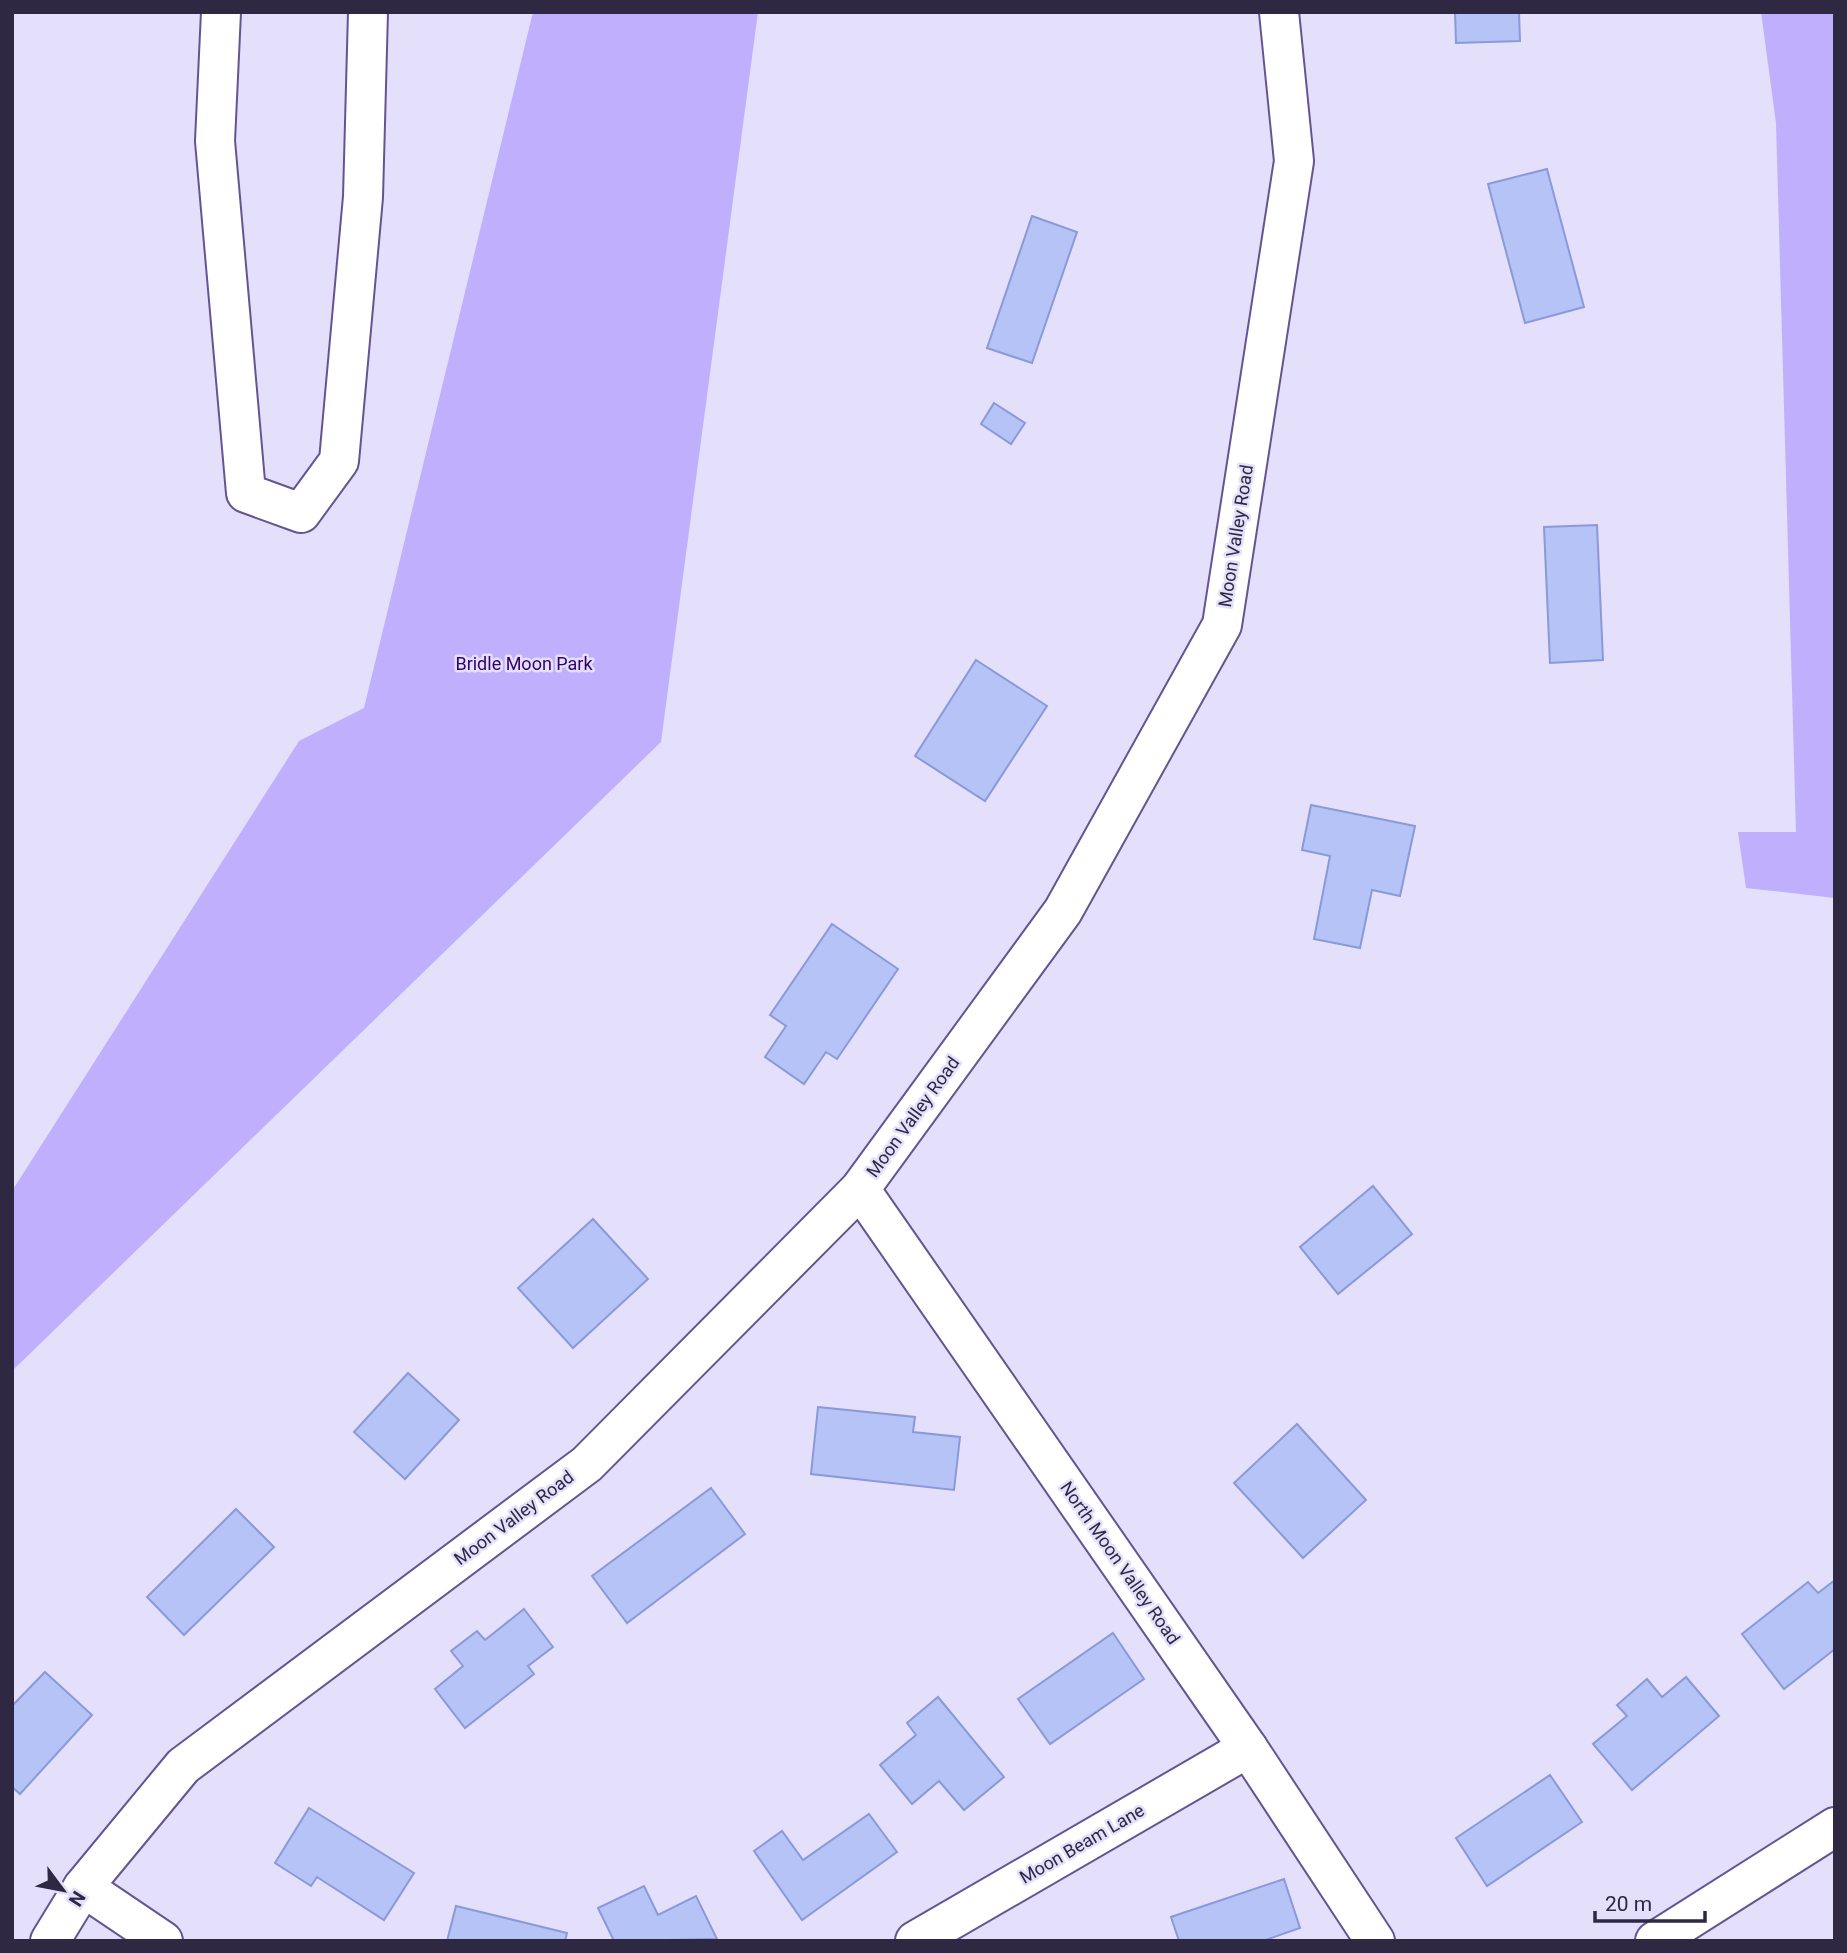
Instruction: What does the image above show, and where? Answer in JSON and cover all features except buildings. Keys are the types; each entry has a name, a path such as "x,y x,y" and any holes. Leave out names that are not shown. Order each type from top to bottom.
{"street":[{"path":"221,12 215,141 246,493 300,513 339,461 363,197 368,12"},
{"name":"Moon Valley Road","path":"50,1941 83,1887 183,1766 587,1464 860,1189 1063,911 1222,625 1294,161 1279,12"},
{"name":"North Moon Valley Road","path":"860,1189 1248,1748 1375,1941"},
{"name":"Moon Beam Lane","path":"915,1941 1248,1748"},
{"path":"1655,1941 1835,1827"},
{"path":"83,1887 163,1941"}],"green space":[{"name":"Bridle Moon Park","path":"533,12 758,12 661,742 12,1371 12,1191 299,741 364,708"},
{"path":"1761,12 1835,12 1835,898 1746,888 1738,832 1796,832 1776,123"}]}
